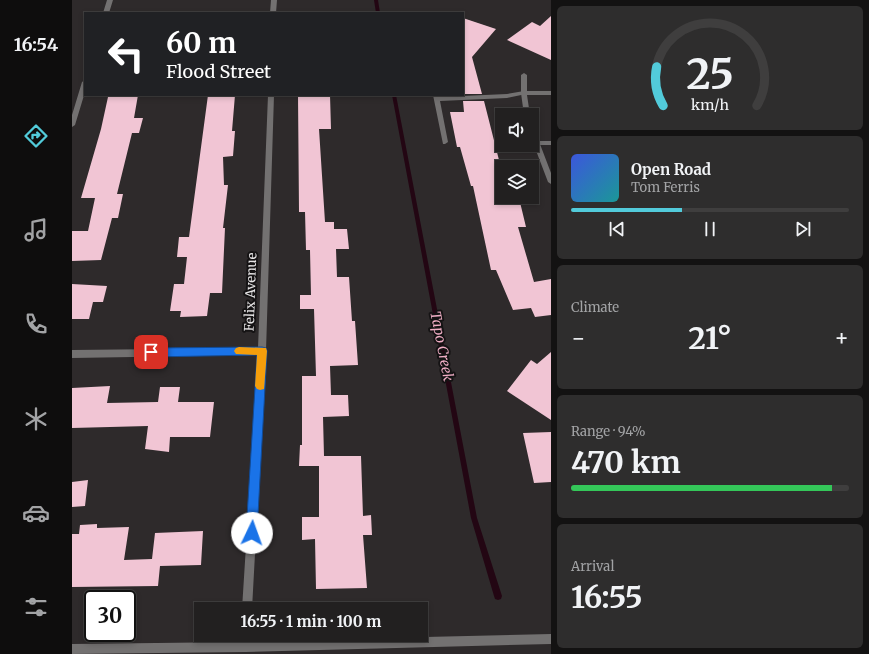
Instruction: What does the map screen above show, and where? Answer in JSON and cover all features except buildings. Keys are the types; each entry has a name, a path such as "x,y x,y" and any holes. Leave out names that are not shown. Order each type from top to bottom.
{"street":[{"path":"106,12 110,0"},
{"path":"274,0 274,12"},
{"path":"524,74 526,108"},
{"path":"72,125 84,85"},
{"path":"446,142 436,97 507,96 524,93 551,93"},
{"name":"Felix Avenue","path":"247,602 262,351 271,96"},
{"path":"539,143 551,143"},
{"path":"539,151 551,182"},
{"path":"72,354 262,351"},
{"path":"72,649 245,647 551,639"},
{"path":"245,642 245,647"}],"waterway":[{"name":"Tapo Creek","path":"376,0 378,12"},
{"name":"Tapo Creek","path":"394,96 474,518 498,596"}],"slow traffic":[{"path":"239,351 262,351 260,386"}],"route":[{"path":"151,352 262,351 252,533"}]}
